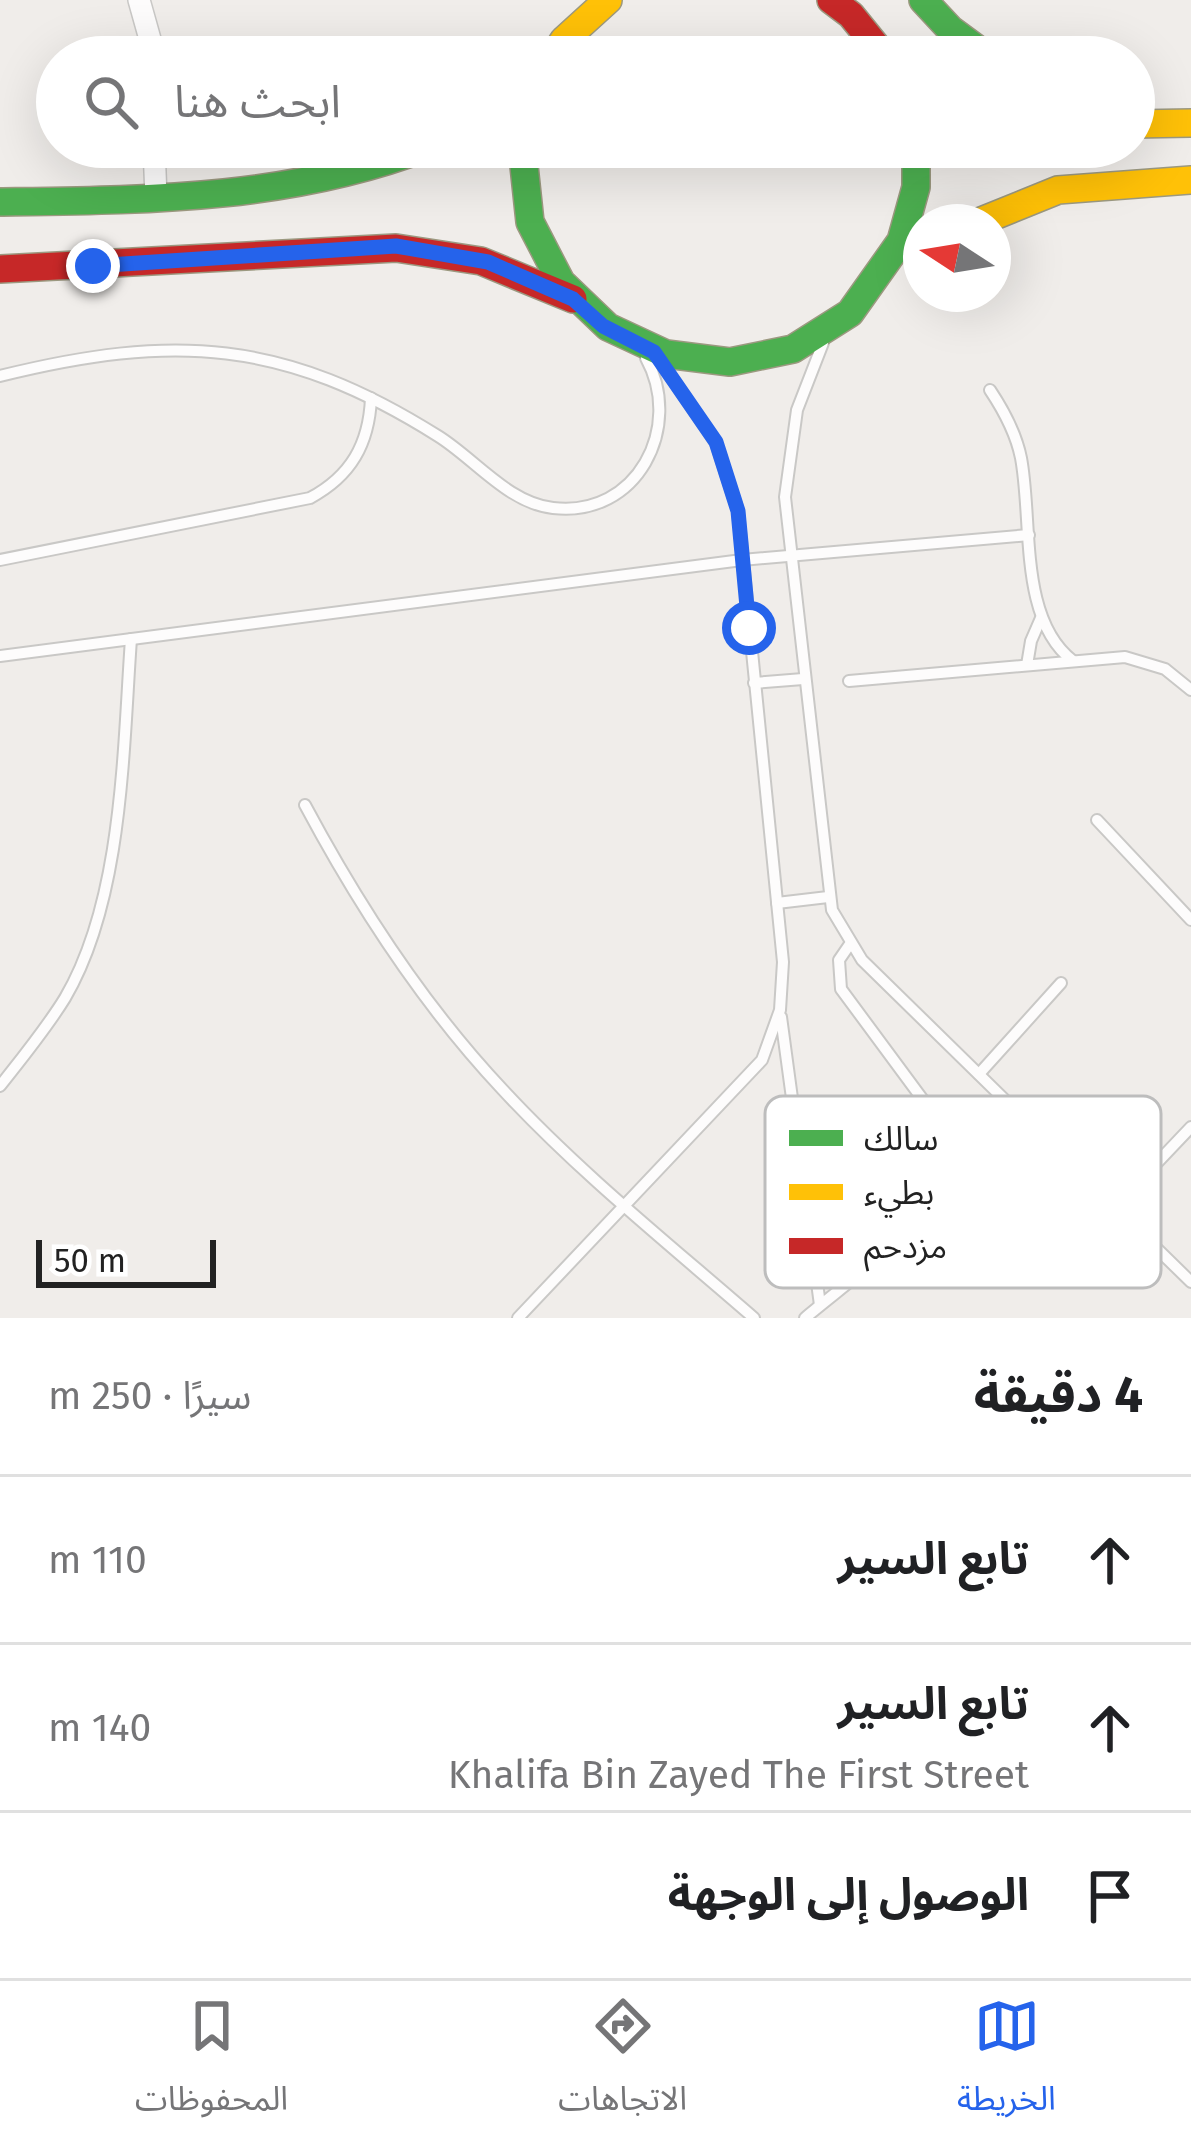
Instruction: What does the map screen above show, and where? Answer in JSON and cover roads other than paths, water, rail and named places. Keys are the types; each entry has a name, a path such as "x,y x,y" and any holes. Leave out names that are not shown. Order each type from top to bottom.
{"main road":[{"path":"568,36 608,0"},
{"path":"923,0 960,36"},
{"path":"843,5 868,36"},
{"path":"1155,113 1189,122"},
{"path":"1155,123 1189,122"},
{"path":"0,202 156,197 322,182 374,168"},
{"path":"521,168 531,230 549,267 573,299 603,326 646,349 690,361 744,361 797,347 830,329 860,304 886,272 904,236 915,168"},
{"path":"1011,209 1058,190 1191,181"},
{"path":"0,269 396,246 488,262 573,299"},
{"path":"886,272 903,262"}],"street":[{"path":"139,0 149,36"},
{"path":"155,168 156,197"}],"lane":[{"path":"830,329 806,382 790,439 785,497 828,897 850,944 1002,1096"},
{"path":"0,376 94,356 250,354 371,398 446,441 524,500 553,508 587,506 632,481 644,468 659,434 661,397 646,349"},
{"path":"646,349 704,422 725,465 738,511 783,962 780,1010 792,1096"},
{"path":"990,390 1017,443 1041,618 1053,642 1073,661"},
{"path":"0,560 310,498 328,488 357,458 371,398"},
{"path":"0,656 742,560 1029,535"},
{"path":"1027,665 1041,618"},
{"path":"0,1086 67,995 94,925 118,818 131,639"},
{"path":"849,681 1139,659 1165,669 1191,690"},
{"path":"754,683 803,679"},
{"path":"304,805 362,907 453,1032 542,1130 754,1318"},
{"path":"1097,820 1191,920"},
{"path":"777,903 828,897"},
{"path":"850,944 839,960 842,989 920,1096"},
{"path":"980,1074 1061,983"},
{"path":"518,1318 762,1060 780,1010"},
{"path":"1161,1159 1191,1127"},
{"path":"1161,1252 1191,1282"},
{"path":"818,1288 820,1305"},
{"path":"805,1318 840,1288"}]}
